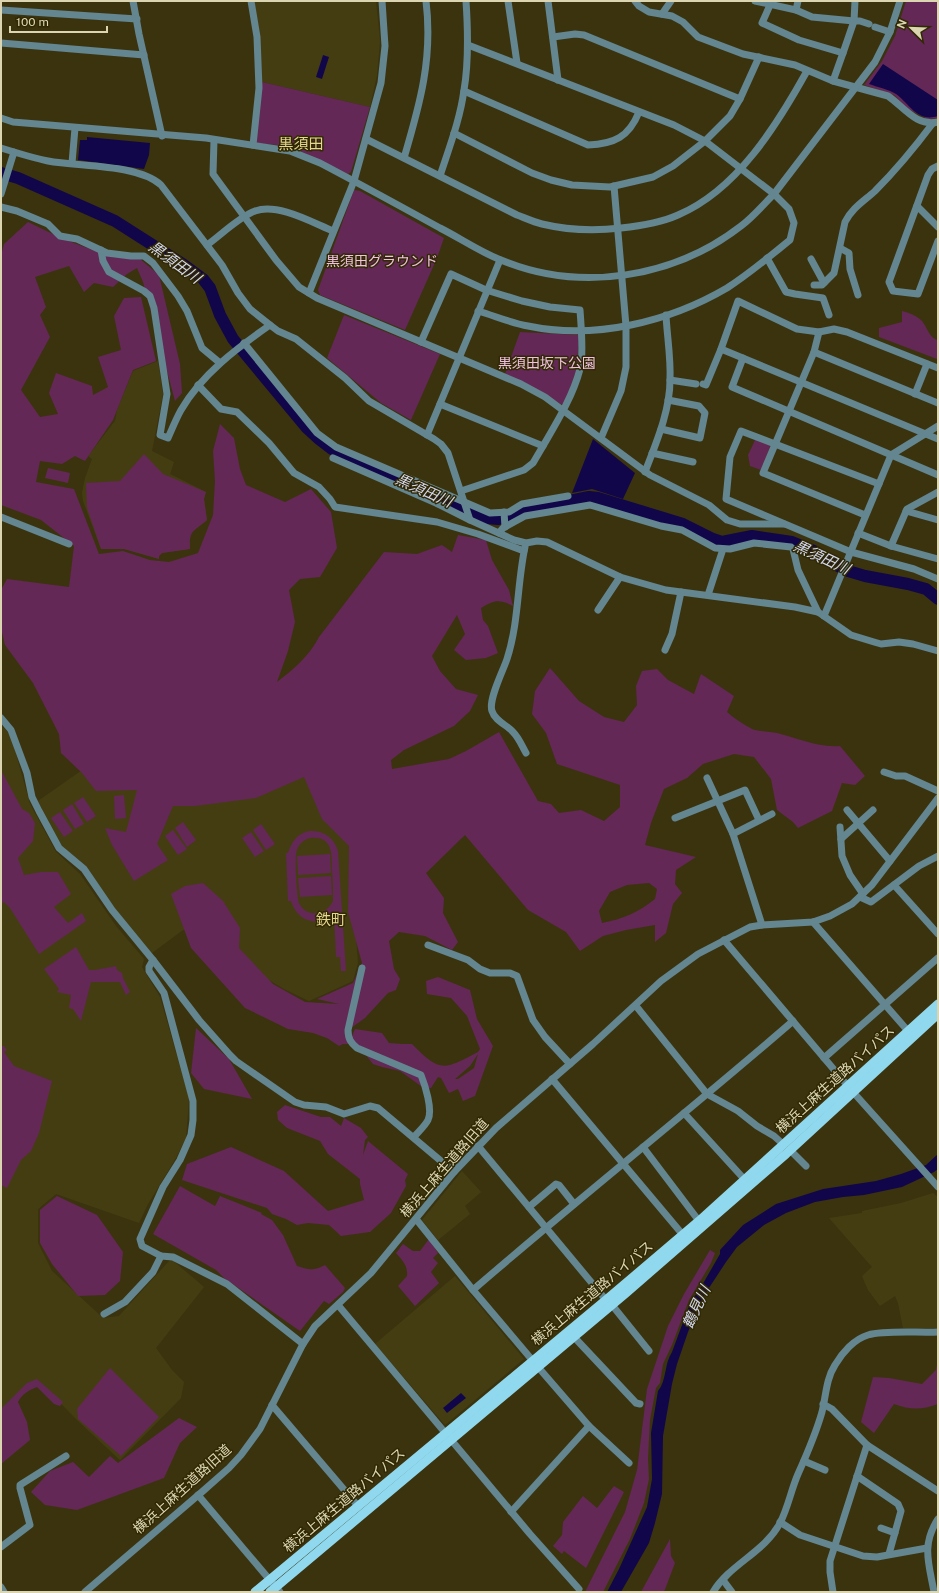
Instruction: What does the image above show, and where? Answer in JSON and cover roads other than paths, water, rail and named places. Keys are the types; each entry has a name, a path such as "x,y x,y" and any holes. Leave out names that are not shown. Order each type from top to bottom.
{"main road":[{"name":"横浜上麻生道路バイパス","path":"851,1088 908,1031 938,1004"},
{"name":"横浜上麻生道路バイパス","path":"255,1592 274,1588 448,1437 609,1303 787,1147 851,1088 938,1014"},
{"name":"横浜上麻生道路バイパス","path":"535,1364 574,1337 683,1235 745,1180 787,1147"},
{"name":"横浜上麻生道路バイパス","path":"274,1588 358,1506 448,1437"}],"street":[{"path":"133,1 162,136"},
{"path":"251,1 257,37 259,88 253,145"},
{"path":"309,293 354,181 381,83 384,64 384,16 382,1"},
{"path":"404,158 420,106 425,76 428,45 426,1"},
{"path":"440,176 454,133 464,91 468,45 466,1"},
{"path":"508,1 517,63"},
{"path":"548,1 558,80"},
{"path":"662,14 671,1"},
{"path":"755,1 796,10 812,17 860,21 890,32"},
{"path":"796,10 798,1"},
{"path":"833,81 854,21 855,1"},
{"path":"1,118 13,122 214,140 290,151 304,156 354,181 500,260 545,274 591,278 621,276 666,266 690,257 741,226 774,194 856,88 874,62 890,32 900,1"},
{"path":"639,3 649,12 672,16 683,22 698,37 743,54 795,65 833,81 888,96 896,101 912,117 928,124 936,123"},
{"path":"770,5 762,23 798,40 843,54"},
{"path":"1,10 137,19"},
{"path":"553,37 575,34 584,35 740,99"},
{"path":"1,43 144,55"},
{"path":"468,45 674,125 705,141 774,194 789,209 794,223 790,240 728,287 692,306 666,315 626,326 582,331 528,326 478,311"},
{"path":"454,133 532,173 551,180 572,185 614,186 653,177 672,166 705,141 730,116 740,99 759,57"},
{"path":"366,139 517,215 541,224 597,229 644,225 677,216 702,203 722,187 766,137 787,107 807,71"},
{"path":"464,91 588,145 603,144 619,139 635,122 640,112"},
{"path":"814,285 822,285 834,273 845,222 849,214 874,191 936,123"},
{"path":"72,164 75,128"},
{"path":"214,140 213,174 276,260 298,287 421,342 521,384 545,397 645,472 709,506 727,520 740,524 784,524"},
{"path":"1,148 49,161 137,173 156,181 161,185 222,264 238,292 250,309 278,331 296,339 345,378 369,401 446,448 470,518"},
{"path":"1,194 14,152"},
{"path":"938,166 932,169 928,175 890,282 894,291 918,294 938,241"},
{"path":"601,438 620,391 626,367 626,326 614,186"},
{"path":"917,206 938,227"},
{"path":"1,207 17,211 48,224 60,236 77,239 101,250 118,255 144,256 153,263 178,296 187,311 202,348 220,363"},
{"path":"207,245 254,211 268,209 280,210 333,231"},
{"path":"840,248 848,253 850,269 858,295"},
{"path":"101,250 103,261 109,272 144,291 150,296 154,308 167,394 160,435 168,438 181,410 198,385 220,363 243,344 270,325"},
{"path":"767,258 786,292 823,298 829,315"},
{"path":"811,259 824,283"},
{"path":"426,435 486,290 500,260"},
{"path":"421,342 450,274 486,290 522,301 550,307 580,310 582,331 581,368 564,411 533,463 524,470 461,491"},
{"path":"670,380 706,385 721,349 738,300 797,329 820,332 834,329 847,332 938,368"},
{"path":"645,472 661,430 668,400 670,380 666,315"},
{"path":"820,332 814,352 763,473 865,515"},
{"path":"243,344 317,433 336,447 490,513 509,512 522,504 568,496"},
{"path":"721,349 938,439"},
{"path":"814,352 938,403"},
{"path":"744,358 732,387 938,475"},
{"path":"915,394 927,364"},
{"path":"198,385 221,409 237,412 269,443 294,473 319,487 335,507 437,522 478,534 524,551"},
{"path":"661,430 700,438 705,413 700,406 668,400"},
{"path":"440,404 543,446"},
{"path":"821,614 840,578 891,455 938,426"},
{"path":"879,484 741,431 730,457 726,499 784,524 799,528 850,553 914,568 938,579"},
{"path":"652,453 692,462"},
{"path":"333,458 470,518 514,540 526,543 537,541 547,542 620,577 666,590 795,607 821,614 851,635 881,644 898,642 913,644 938,651"},
{"path":"891,546 907,509 938,492"},
{"path":"498,533 530,514 585,505 594,505 661,526 682,530 708,546 723,549 754,543 791,547 793,549 798,570 821,614"},
{"path":"504,512 505,528"},
{"path":"906,512 938,520"},
{"path":"1,517 69,544"},
{"path":"858,533 891,546 938,559"},
{"path":"526,543 513,636 508,658 493,699 491,709 493,715 520,740 526,753"},
{"path":"708,595 723,549"},
{"path":"598,610 620,577"},
{"path":"665,650 672,634 681,592"},
{"path":"1,718 11,730 27,773 32,797 59,848 84,869 112,910 199,1020 236,1061 295,1102 304,1105 326,1107 344,1114 370,1106 378,1108 454,1172"},
{"path":"884,772 896,776 905,776 938,791"},
{"path":"706,778 733,834 762,925"},
{"path":"676,818 745,790 759,820"},
{"name":"横浜上麻生道路旧道","path":"85,1592 229,1468 241,1455 260,1429 303,1344 315,1326 371,1273 454,1172 496,1128 636,1006 661,981 698,954 743,930 762,925 813,922 842,910 862,896 938,798"},
{"path":"847,810 858,825 890,861"},
{"path":"841,839 873,810"},
{"path":"733,834 772,814"},
{"path":"840,827 842,856 850,875 862,896 872,902 919,866 938,856"},
{"path":"894,885 938,934"},
{"path":"813,922 908,1031"},
{"path":"724,940 824,1058 937,1185"},
{"path":"428,945 448,951 468,960 480,969 490,973 510,973 517,976 533,1020 545,1037 570,1064"},
{"path":"824,1058 938,958"},
{"path":"153,960 149,967 149,971 164,993 193,1101 194,1120 191,1135 180,1160 163,1186 151,1210 140,1239 142,1246 161,1256 173,1256 227,1284 303,1344"},
{"path":"362,968 348,1030 348,1036 350,1042 357,1048 421,1076 426,1088 430,1113 428,1119 414,1138"},
{"path":"636,1006 707,1094 738,1111 757,1126 774,1136 806,1166"},
{"path":"473,1290 622,1163 707,1094 793,1021"},
{"path":"552,1079 683,1235"},
{"path":"684,1113 745,1180"},
{"path":"478,1146 649,1351"},
{"path":"643,1147 700,1221"},
{"path":"529,1207 556,1184 559,1185 574,1204"},
{"path":"416,1219 473,1290 589,1426 629,1463"},
{"path":"104,1314 125,1302 152,1272 161,1256"},
{"path":"338,1305 511,1512 579,1589"},
{"path":"713,1592 722,1580 771,1537 780,1522 824,1404 828,1379 846,1351 858,1340 868,1335 880,1333 938,1332"},
{"path":"574,1337 636,1402 640,1404"},
{"path":"824,1404 867,1445 938,1491"},
{"path":"272,1405 358,1506"},
{"path":"511,1512 589,1426"},
{"path":"833,1592 830,1561 867,1445"},
{"path":"1,1547 30,1525 20,1484 66,1456"},
{"path":"804,1461 825,1470"},
{"path":"857,1476 898,1504 901,1511 889,1554"},
{"path":"198,1495 274,1588"},
{"path":"934,1592 927,1548 931,1533 938,1519"},
{"path":"780,1522 800,1535 863,1556 877,1557 927,1548"},
{"path":"881,1528 895,1533"},
{"path":"722,1580 732,1592"},
{"path":"1,1587 4,1592"}],"water":[{"path":"323,55 329,57 322,79 316,77"},
{"path":"883,64 938,100 938,116 924,117 914,111 896,94 886,89 869,84"},
{"path":"87,137 150,143 149,155 144,169 78,160 80,140 87,140"},
{"path":"593,439 635,473 623,499 592,489 572,493"},
{"name":"鶴見川","path":"938,1154 938,1169 902,1187 864,1195 815,1202 786,1213 764,1225 737,1247 703,1297 688,1332 677,1364 663,1436 662,1494 649,1543 621,1592 607,1592 647,1507 652,1479 651,1433 658,1391 663,1382 669,1357 692,1298 697,1294 720,1254 720,1250 743,1225 776,1204 823,1189 876,1181 901,1174 926,1165"},
{"path":"461,1393 466,1398 447,1413 443,1408"}],"waterway":[{"name":"黒須田川","path":"1,173 18,178 115,221 184,265 203,279 210,288 220,315 233,339 306,427 332,449 487,518 498,519 521,511 589,497 598,498 683,524 722,542 752,536 792,542 814,551 848,571 926,589 938,599"}],"district":[{"name":"黒須田","path":"301,143"},
{"name":"鉄町","path":"331,919"}],"park label":[{"name":"黒須田グラウンド","path":"382,261"},
{"name":"黒須田坂下公園","path":"547,363"}]}
